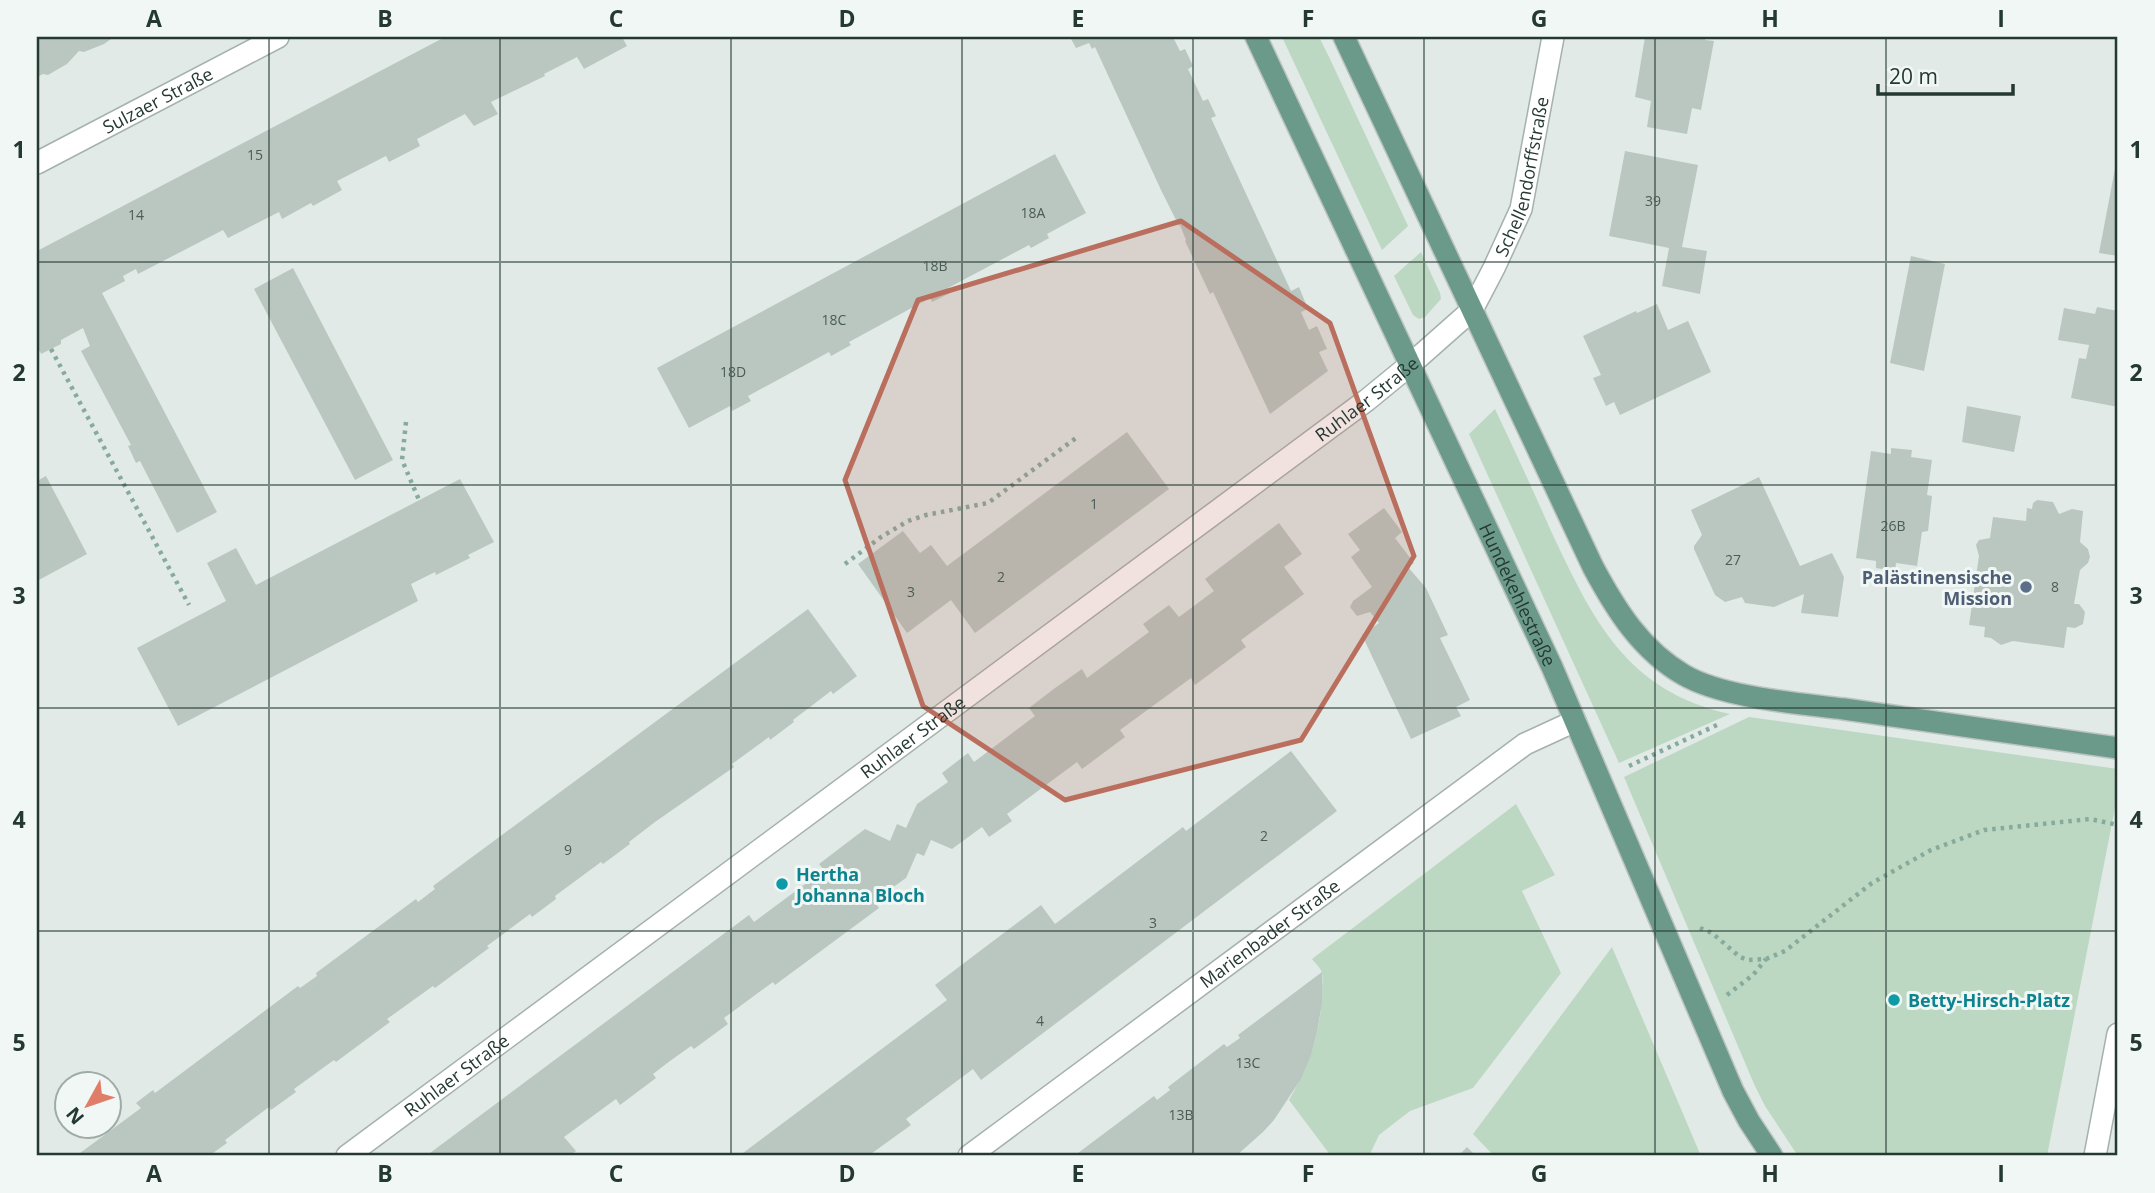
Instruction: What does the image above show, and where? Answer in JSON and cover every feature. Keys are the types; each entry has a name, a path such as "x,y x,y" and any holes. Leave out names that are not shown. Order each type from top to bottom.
{"main road":[{"name":"Hundekehlestraße","path":"1256,37 1411,364 1575,721 1733,1091 1772,1156"},
{"path":"1344,37 1607,592 1636,635 1669,665 1687,677 1736,692 2118,748"}],"street":[{"name":"Sulzaer Straße","path":"37,163 278,37"},
{"name":"Schellendorffstraße","path":"1472,310 1521,209 1553,37"},
{"name":"Ruhlaer Straße","path":"347,1156 1367,400 1472,310"},
{"name":"Marienbader Straße","path":"970,1156 1525,744 1575,721"},
{"path":"2095,1156 2118,1034"}],"path":[{"path":"51,349 189,605"},
{"path":"406,422 402,460 419,500"},
{"path":"845,564 908,521 988,503 1076,438"},
{"path":"1621,770 1726,721"},
{"path":"1697,927 1712,933 1740,957 1748,960 1766,959 1785,951 1872,883 1931,850 1984,830 2090,819 2118,825"}],"highlighted area":[{"path":"1181,221 1330,323 1414,556 1301,740 1065,800 923,706 845,480 918,300"}],"green space":[{"path":"1282,37 1319,37 1330,59 1408,226 1382,250"},
{"path":"1421,252 1441,299 1425,317 1419,319 1413,315 1394,276"},
{"path":"1495,409 1582,594 1617,647 1639,669 1664,688 1694,703 1730,714 1619,763 1469,434"},
{"name":"Betty-Hirsch-Platz","path":"1749,717 2118,769 2114,813 2047,1156 1798,1156 1754,1084 1624,777"},
{"path":"1516,804 1555,875 1522,891 1561,973 1473,1088 1410,1111 1379,1135 1369,1156 1331,1156 1289,1100 1303,1074 1320,1018 1322,975 1312,959"},
{"path":"1612,947 1701,1156 1494,1156 1473,1134"}],"building":[{"path":"37,37 114,37 84,52 79,51 67,64 48,75 37,77"},
{"path":"445,37 622,37 627,46 584,69 577,57 491,102 498,114 474,126 465,114 417,139 420,146 389,162 386,156 337,181 342,190 313,206 311,203 282,219 279,212 228,238 223,230 138,274 136,269 123,276 125,281 102,293 217,512 177,533 140,461 136,463 128,446 131,445 81,351 90,346 83,328 61,340 61,344 41,354 40,351 37,353 37,251"},
{"path":"1070,37 1173,37 1180,51 1185,49 1193,66 1188,69 1203,101 1208,99 1216,116 1211,118 1291,291 1299,287 1308,309 1301,312 1309,330 1317,326 1327,349 1319,352 1328,371 1270,414 1213,292 1210,294 1095,47 1092,49 1089,43 1076,48"},
{"path":"1645,37 1706,37 1705,40 1714,41 1701,110 1692,108 1687,134 1647,127 1651,101 1635,97"},
{"path":"1625,151 1698,165 1682,247 1707,251 1700,294 1662,286 1669,248 1609,236"},
{"path":"1055,154 1086,213 1047,234 1049,238 1031,248 1029,245 948,288 950,293 932,302 930,298 849,342 851,345 831,356 829,352 748,396 751,401 732,411 730,406 689,428 657,368"},
{"path":"2118,158 2118,256 2099,253"},
{"path":"1911,256 1945,264 1924,371 1890,363"},
{"path":"293,268 393,460 355,480 254,289"},
{"path":"1657,304 1668,330 1688,321 1711,372 1620,415 1614,402 1606,406 1593,378 1601,375 1583,336"},
{"path":"2097,307 2118,311 2118,407 2071,398 2079,358 2086,359 2089,345 2058,340 2064,308 2095,314"},
{"path":"1967,406 2021,416 2014,452 1962,442"},
{"path":"1127,432 1169,489 975,633 951,600 907,633 858,564 903,531 920,553 931,545 947,566"},
{"path":"1891,448 1912,450 1911,457 1932,460 1927,495 1932,496 1928,531 1922,532 1917,566 1896,563 1895,571 1876,568 1876,561 1856,558 1871,451 1891,454"},
{"path":"46,476 87,554 37,581 37,481"},
{"path":"1759,477 1800,566 1832,553 1844,577 1838,617 1801,613 1804,594 1774,607 1745,603 1742,597 1725,602 1715,595 1694,549 1702,535 1691,510"},
{"path":"460,479 494,542 468,555 470,558 411,584 418,601 178,726 137,648 226,601 207,563 236,548 256,585"},
{"name":"Palästinensische Mission","path":"2037,500 2053,502 2059,514 2072,509 2083,511 2080,542 2088,549 2090,557 2080,570 2074,604 2079,604 2085,612 2083,624 2075,628 2067,627 2064,648 2013,641 2001,645 1984,637 1985,627 1969,625 1979,556 1976,545 1979,540 1990,538 1993,517 2026,521 2027,508 2032,509"},
{"path":"1384,508 1402,532 1395,538 1414,563 1408,567 1426,588 1448,635 1440,638 1470,700 1456,707 1461,716 1411,739 1362,635 1379,623 1370,612 1357,616 1350,607 1353,601 1372,587 1351,557 1360,550 1348,534"},
{"path":"1279,523 1302,554 1284,567 1304,594 1241,640 1246,647 1195,685 1191,678 1120,730 1125,737 1082,769 1077,762 1007,814 1012,821 989,837 982,827 952,849 931,840 924,856 917,853 906,878 874,901 879,908 775,985 773,982 724,1018 728,1024 694,1049 691,1046 670,1061 653,1074 656,1078 620,1105 616,1099 564,1137 576,1151 569,1156 426,1156 749,915 754,922 824,870 819,864 865,829 890,841 897,824 906,828 917,804 948,782 942,773 968,753 974,762 1035,716 1029,708 1055,688 1082,669 1087,678 1149,632 1143,624 1169,605 1179,617 1214,591 1205,579"},
{"path":"808,609 857,676 833,694 831,691 770,740 769,737 732,764 734,767 655,822 603,864 601,862 555,896 556,899 532,917 530,914 435,988 433,986 387,1019 390,1022 294,1089 296,1092 271,1110 269,1107 225,1140 227,1143 209,1156 76,1156 98,1140 122,1140 122,1122 141,1108 136,1103 153,1090 155,1093 298,986 300,988 317,976 316,973 416,899 418,902 435,889 433,886"},
{"path":"1291,751 1337,811 981,1080 973,1069 906,1119 911,1125 868,1156 739,1156 947,1000 935,985 1041,905 1055,924 1183,827 1186,831"},
{"path":"1322,972 1322,1003 1317,1032 1301,1079 1274,1120 1237,1155 1074,1156 1154,1096 1157,1100 1170,1090 1168,1087 1224,1044 1227,1047 1240,1038 1238,1035"},
{"path":"1467,1147 1476,1156 1458,1156"}],"place":[{"name":"Palästinensische Mission","path":"2026,587"},
{"name":"Hertha Johanna Bloch","path":"782,884"},
{"name":"Betty-Hirsch-Platz","path":"1894,1000"}]}
